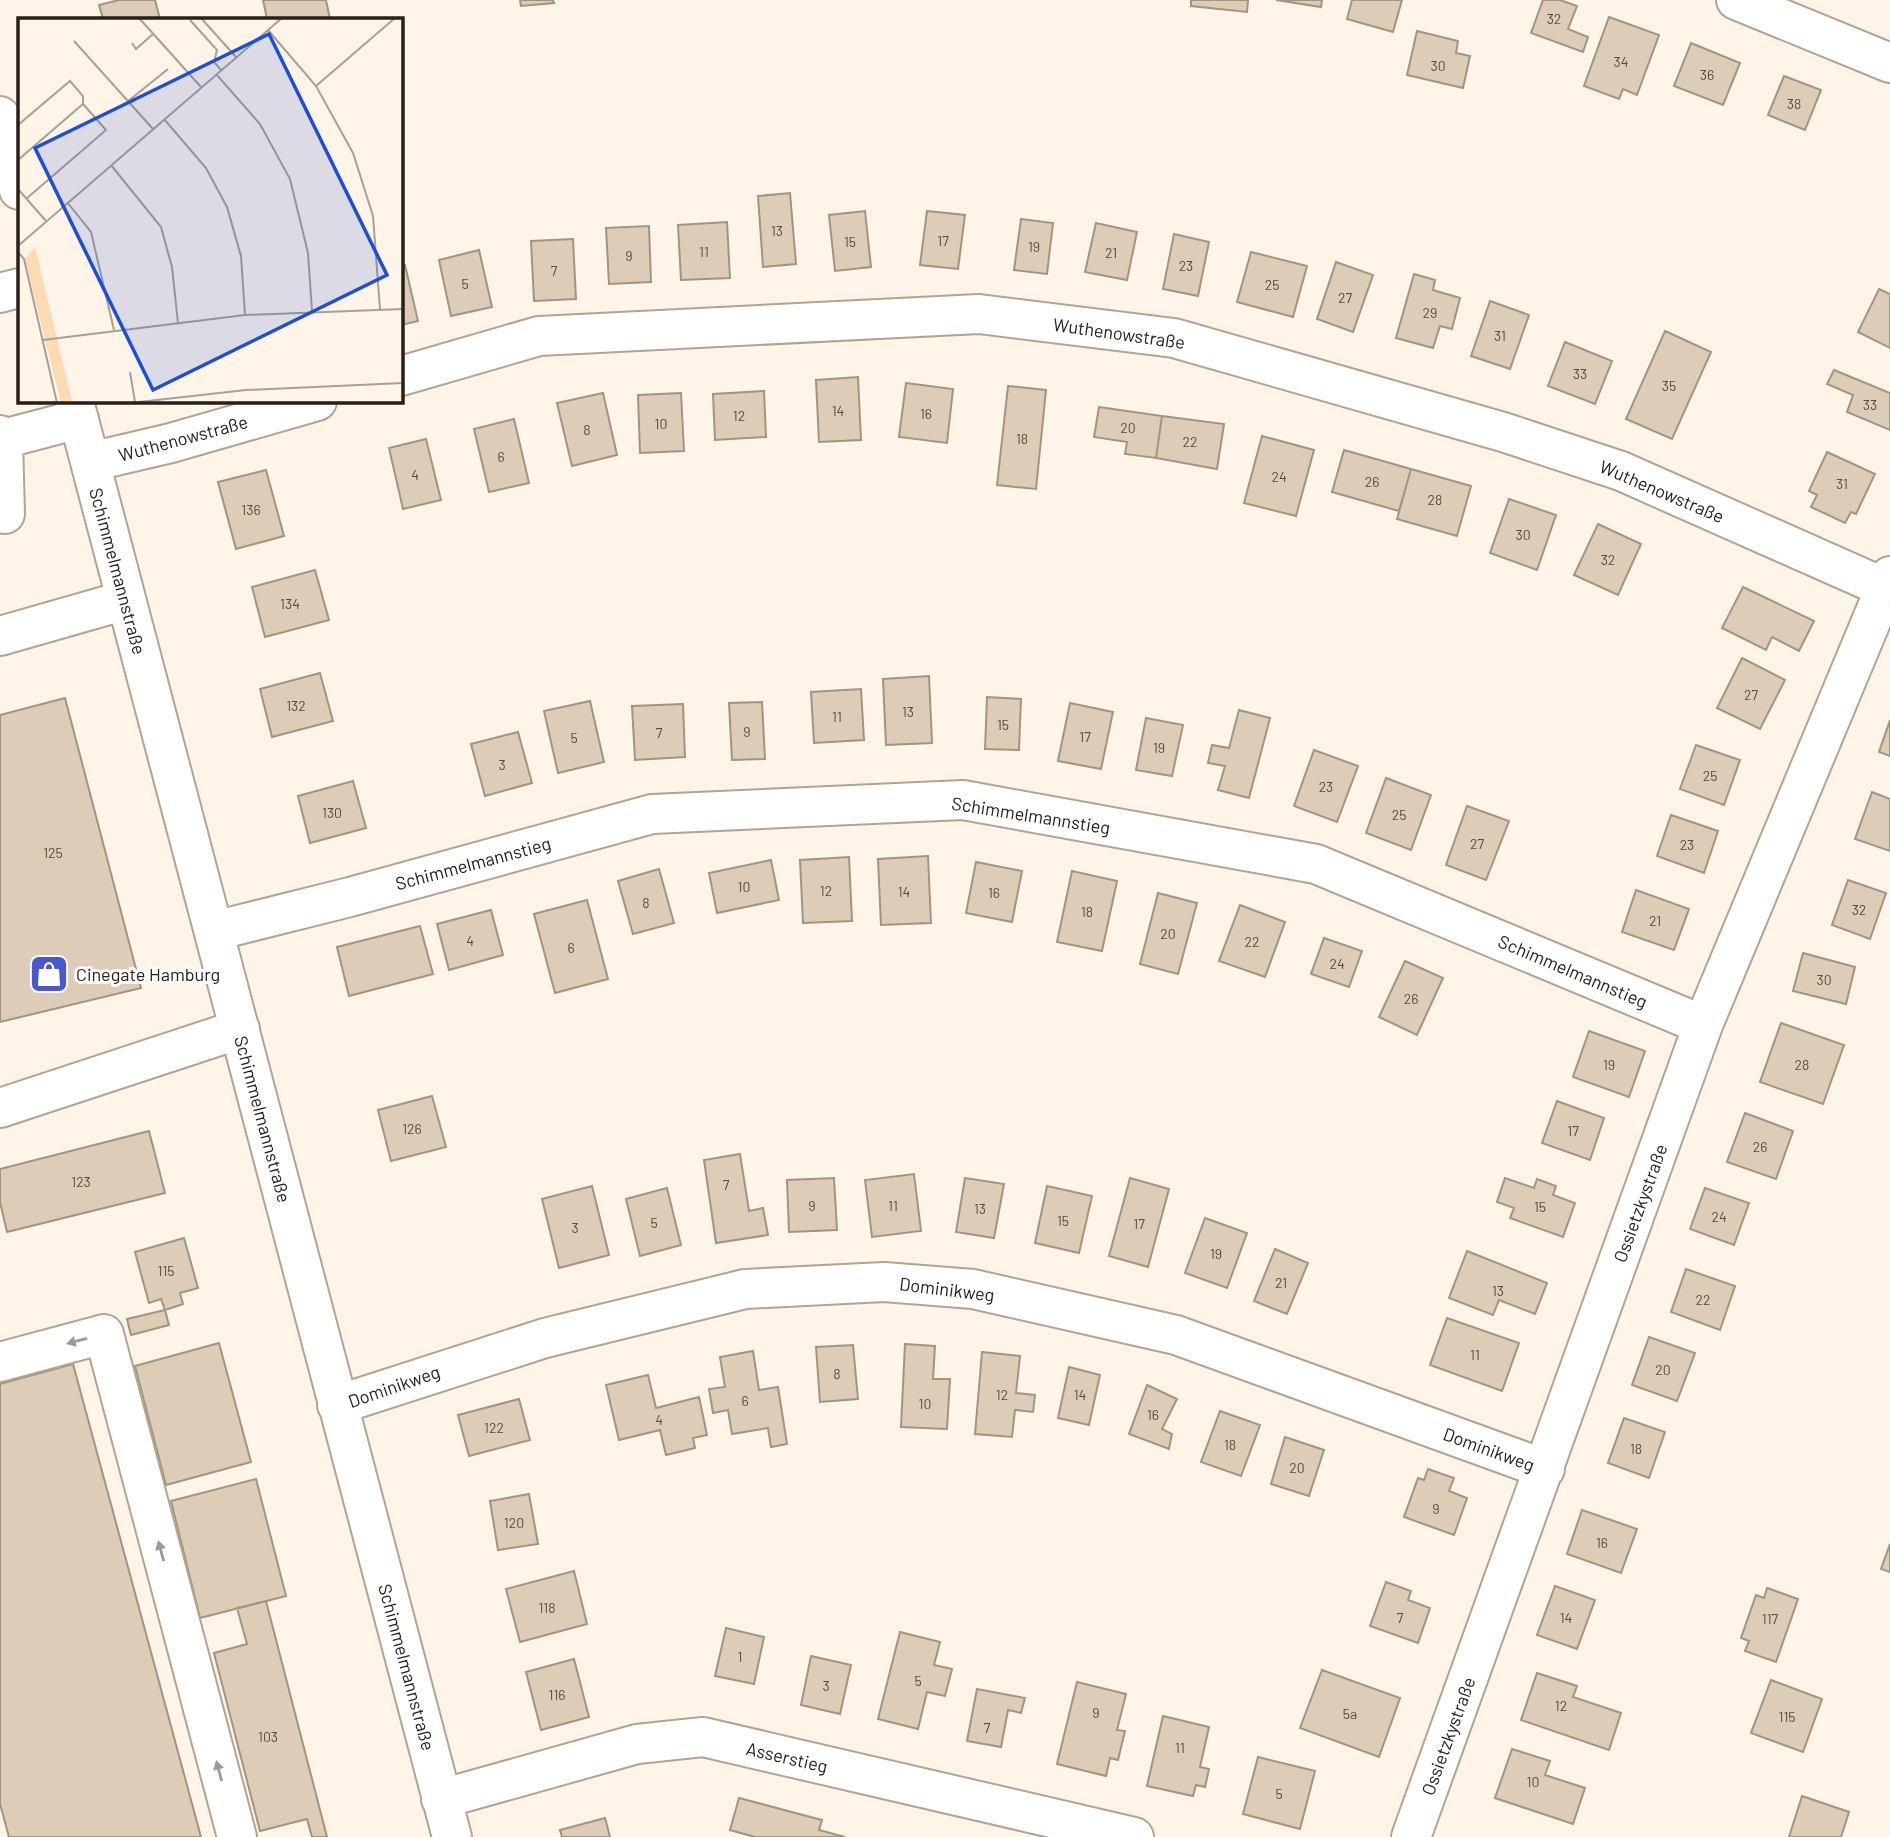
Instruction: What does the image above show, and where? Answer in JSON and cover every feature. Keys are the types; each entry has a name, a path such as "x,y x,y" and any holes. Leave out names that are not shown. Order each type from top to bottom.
{"street":[{"path":"1736,0 1890,63"},
{"path":"0,116 18,186"},
{"path":"0,293 18,288"},
{"name":"Wuthenowstraße","path":"402,376 539,336 979,314 1174,338 1503,432 1621,471 1887,582"},
{"name":"Wuthenowstraße","path":"90,462 171,443 314,402"},
{"path":"5,514 1,437 77,410"},
{"name":"Schimmelmannstraße","path":"77,410 452,1837"},
{"name":"Ossietzkystraße","path":"1411,1837 1703,1025 1887,582"},
{"path":"0,636 126,600"},
{"name":"Schimmelmannstieg","path":"214,931 350,897 652,814 962,800 1316,864 1703,1025"},
{"path":"0,1108 240,1029"},
{"name":"Dominikweg","path":"337,1405 545,1338 746,1289 884,1282 973,1289 1176,1335 1545,1469"},
{"path":"0,1362 104,1334 237,1837"},
{"name":"Asserstieg","path":"441,1800 637,1744 703,1737 1134,1837"}],"building":[{"path":"119,0 155,0 160,18 103,18 99,5"},
{"path":"263,0 326,0 330,18 267,18"},
{"path":"520,0 553,0 554,3 521,6"},
{"path":"1191,0 1248,0 1247,12 1191,6"},
{"path":"1276,0 1322,0 1321,7"},
{"path":"1352,0 1402,0 1393,32 1347,19"},
{"path":"1543,0 1560,0 1577,6 1568,29 1588,37 1583,52 1531,33"},
{"path":"1609,17 1659,35 1637,95 1623,89 1619,99 1584,86"},
{"path":"1417,31 1458,41 1456,53 1470,56 1463,88 1407,75"},
{"path":"1691,43 1740,63 1723,105 1674,86"},
{"path":"1784,76 1821,90 1805,130 1768,115"},
{"path":"790,193 796,264 763,267 758,196"},
{"path":"865,211 871,267 835,271 829,215"},
{"path":"927,211 965,215 958,269 920,265"},
{"path":"1021,219 1053,223 1047,274 1014,270"},
{"path":"727,222 730,278 681,280 678,225"},
{"path":"1096,223 1137,232 1127,280 1085,272"},
{"path":"649,226 651,282 609,284 606,228"},
{"path":"1174,234 1209,242 1198,296 1163,289"},
{"path":"573,239 576,299 534,301 531,241"},
{"path":"479,250 492,307 451,316 439,260"},
{"path":"1251,252 1307,266 1293,317 1237,302"},
{"path":"1336,262 1373,275 1353,332 1317,319"},
{"path":"405,265 418,321 402,325 402,266"},
{"path":"1414,274 1435,280 1433,290 1460,298 1452,329 1440,326 1433,348 1396,338"},
{"path":"1879,289 1890,294 1890,348 1858,332"},
{"path":"1490,301 1529,315 1510,369 1471,356"},
{"path":"1665,331 1711,352 1672,439 1626,419"},
{"path":"1565,342 1612,361 1595,404 1548,386"},
{"path":"1834,370 1890,393 1890,430 1847,412 1853,395 1827,384"},
{"path":"858,377 861,440 819,442 816,380"},
{"path":"906,383 953,389 947,443 899,437"},
{"path":"1008,386 1046,390 1036,489 997,485"},
{"path":"764,391 766,437 715,440 713,394"},
{"path":"603,393 617,455 572,466 557,403"},
{"path":"681,393 684,451 640,453 638,395"},
{"path":"1099,407 1162,416 1156,458 1125,454 1127,442 1094,437"},
{"path":"1162,416 1224,424 1217,469 1156,458"},
{"path":"514,419 529,483 489,492 474,429"},
{"path":"1262,436 1314,450 1296,516 1244,503"},
{"path":"426,439 441,500 403,509 389,448"},
{"path":"1344,450 1411,469 1399,511 1332,492"},
{"path":"1827,452 1875,474 1856,514 1851,512 1845,523 1811,507 1817,495 1809,491"},
{"path":"1411,469 1471,486 1457,536 1397,519"},
{"path":"266,470 284,536 236,549 218,482"},
{"path":"1509,499 1556,515 1537,570 1490,553"},
{"path":"1598,524 1641,544 1618,595 1574,575"},
{"path":"315,570 329,620 265,637 252,587"},
{"path":"1743,587 1814,621 1799,651 1772,637 1766,650 1722,628"},
{"path":"1742,658 1785,680 1760,729 1717,708"},
{"path":"320,673 333,721 272,737 260,689"},
{"path":"929,676 932,743 886,745 883,679"},
{"path":"861,689 864,740 814,743 811,692"},
{"path":"987,697 1021,699 1019,750 985,749"},
{"path":"65,698 141,988 0,1022 0,715"},
{"path":"590,701 604,762 558,773 544,711"},
{"path":"762,702 765,759 732,760 729,703"},
{"path":"1070,703 1113,712 1101,769 1058,761"},
{"path":"683,704 685,757 635,760 632,706"},
{"path":"1239,710 1270,718 1249,798 1218,790 1225,766 1208,763 1212,745 1229,748"},
{"path":"1146,718 1183,725 1172,776 1136,770"},
{"path":"1890,720 1890,756 1879,752"},
{"path":"518,732 532,783 485,796 471,744"},
{"path":"1696,745 1740,760 1724,805 1680,789"},
{"path":"1314,750 1358,766 1337,822 1294,806"},
{"path":"1386,778 1431,795 1411,850 1366,833"},
{"path":"353,781 366,828 310,843 298,796"},
{"path":"1872,792 1890,799 1890,851 1855,839"},
{"path":"1467,806 1509,821 1486,880 1446,865"},
{"path":"1671,815 1718,831 1704,873 1657,856"},
{"path":"928,856 931,923 881,925 878,859"},
{"path":"849,857 852,921 803,923 800,860"},
{"path":"771,860 779,900 717,913 709,873"},
{"path":"976,862 1022,871 1012,922 966,913"},
{"path":"659,869 674,923 633,934 618,881"},
{"path":"1072,871 1117,881 1102,951 1057,942"},
{"path":"1848,880 1886,893 1870,939 1832,925"},
{"path":"1636,890 1689,909 1674,950 1622,932"},
{"path":"1158,893 1197,903 1178,974 1140,964"},
{"path":"587,900 608,979 555,993 534,914"},
{"path":"1240,905 1285,922 1265,977 1219,961"},
{"path":"491,910 503,955 449,970 437,924"},
{"path":"420,926 433,974 349,996 337,947"},
{"path":"1324,938 1362,951 1349,987 1311,974"},
{"path":"1803,953 1855,967 1846,1004 1793,991"},
{"path":"1405,961 1443,978 1417,1035 1379,1017"},
{"path":"1781,1023 1844,1045 1823,1104 1760,1082"},
{"path":"1589,1031 1645,1051 1629,1097 1573,1077"},
{"path":"432,1096 446,1147 391,1161 378,1110"},
{"path":"1557,1101 1604,1118 1590,1160 1542,1143"},
{"path":"1745,1113 1793,1131 1776,1179 1727,1162"},
{"path":"149,1131 165,1193 7,1232 0,1202 0,1169"},
{"path":"740,1154 749,1211 763,1208 768,1235 716,1243 704,1160"},
{"path":"914,1174 921,1231 872,1237 865,1180"},
{"path":"834,1178 837,1230 789,1232 787,1180"},
{"path":"965,1178 1004,1184 994,1238 956,1232"},
{"path":"1130,1178 1169,1189 1148,1267 1109,1256"},
{"path":"1505,1178 1534,1188 1537,1179 1556,1186 1553,1195 1575,1203 1563,1237 1510,1218 1514,1208 1497,1202"},
{"path":"592,1186 609,1255 559,1268 542,1199"},
{"path":"1047,1186 1092,1196 1079,1253 1035,1243"},
{"path":"667,1188 681,1245 640,1256 626,1199"},
{"path":"1705,1188 1749,1203 1734,1245 1690,1229"},
{"path":"1205,1218 1247,1233 1227,1288 1185,1273"},
{"path":"184,1238 198,1288 180,1293 183,1304 165,1310 161,1299 149,1303 135,1252"},
{"path":"1275,1249 1308,1263 1287,1314 1254,1301"},
{"path":"1467,1251 1547,1283 1535,1314 1499,1300 1493,1315 1449,1298"},
{"path":"1686,1269 1735,1286 1720,1330 1671,1312"},
{"path":"165,1310 169,1325 131,1335 127,1319"},
{"path":"1447,1318 1519,1343 1502,1391 1430,1365"},
{"path":"1649,1337 1695,1353 1677,1401 1632,1385"},
{"path":"219,1343 251,1462 166,1485 135,1366"},
{"path":"905,1344 935,1346 933,1379 950,1379 947,1429 901,1427"},
{"path":"853,1345 858,1399 820,1402 816,1347"},
{"path":"753,1351 759,1390 778,1387 787,1444 771,1447 768,1428 732,1434 728,1410 713,1413 709,1389 725,1387 720,1357"},
{"path":"982,1352 1020,1356 1016,1393 1035,1395 1033,1412 1015,1410 1012,1437 975,1434"},
{"path":"73,1364 201,1837 9,1837 0,1804 0,1384"},
{"path":"1069,1367 1100,1375 1089,1425 1058,1418"},
{"path":"648,1375 656,1408 699,1397 707,1435 693,1438 695,1448 666,1455 660,1430 619,1440 606,1385"},
{"path":"1147,1385 1177,1399 1162,1429 1172,1434 1169,1449 1129,1434"},
{"path":"519,1399 530,1440 469,1456 458,1415"},
{"path":"1220,1411 1260,1425 1241,1476 1201,1462"},
{"path":"1624,1418 1665,1432 1649,1478 1608,1463"},
{"path":"1285,1437 1324,1450 1309,1496 1271,1484"},
{"path":"1428,1469 1454,1478 1449,1491 1467,1498 1454,1535 1404,1517 1418,1478 1424,1480"},
{"path":"256,1479 286,1596 200,1618 171,1501"},
{"path":"529,1494 538,1544 498,1550 490,1501"},
{"path":"1582,1510 1637,1529 1621,1573 1567,1554"},
{"path":"1890,1544 1890,1572 1881,1569"},
{"path":"574,1571 587,1624 520,1642 506,1589"},
{"path":"1386,1582 1411,1591 1408,1600 1430,1608 1418,1643 1370,1626"},
{"path":"1555,1586 1595,1600 1577,1649 1537,1635"},
{"path":"1767,1588 1798,1599 1776,1662 1745,1651 1749,1641 1741,1638 1756,1595 1764,1598"},
{"path":"266,1601 327,1837 312,1837 307,1819 260,1831 214,1653 247,1644 237,1608"},
{"path":"726,1628 764,1637 754,1684 715,1676"},
{"path":"900,1632 940,1642 934,1665 952,1669 945,1696 927,1692 918,1729 878,1719"},
{"path":"811,1656 851,1665 840,1714 801,1705"},
{"path":"574,1659 589,1717 541,1730 526,1672"},
{"path":"1322,1670 1400,1698 1379,1757 1300,1728"},
{"path":"1537,1673 1577,1686 1573,1697 1621,1713 1609,1750 1521,1720"},
{"path":"1771,1680 1822,1699 1803,1752 1751,1733"},
{"path":"1077,1682 1126,1694 1117,1730 1125,1731 1118,1760 1110,1758 1106,1776 1057,1764"},
{"path":"977,1689 1025,1698 1021,1713 1008,1710 1001,1747 967,1741"},
{"path":"1163,1716 1209,1727 1200,1767 1209,1769 1205,1787 1196,1785 1193,1796 1147,1786"},
{"path":"1512,1749 1550,1761 1545,1775 1585,1788 1573,1824 1495,1798"},
{"path":"1258,1757 1315,1771 1300,1829 1243,1814"},
{"path":"1802,1796 1849,1812 1841,1837 1789,1837"},
{"path":"739,1798 822,1820 819,1830 845,1837 755,1837 730,1830"},
{"path":"605,1818 610,1837 562,1837 560,1830"}],"place":[{"name":"Cinegate Hamburg","path":"49,974"}]}
